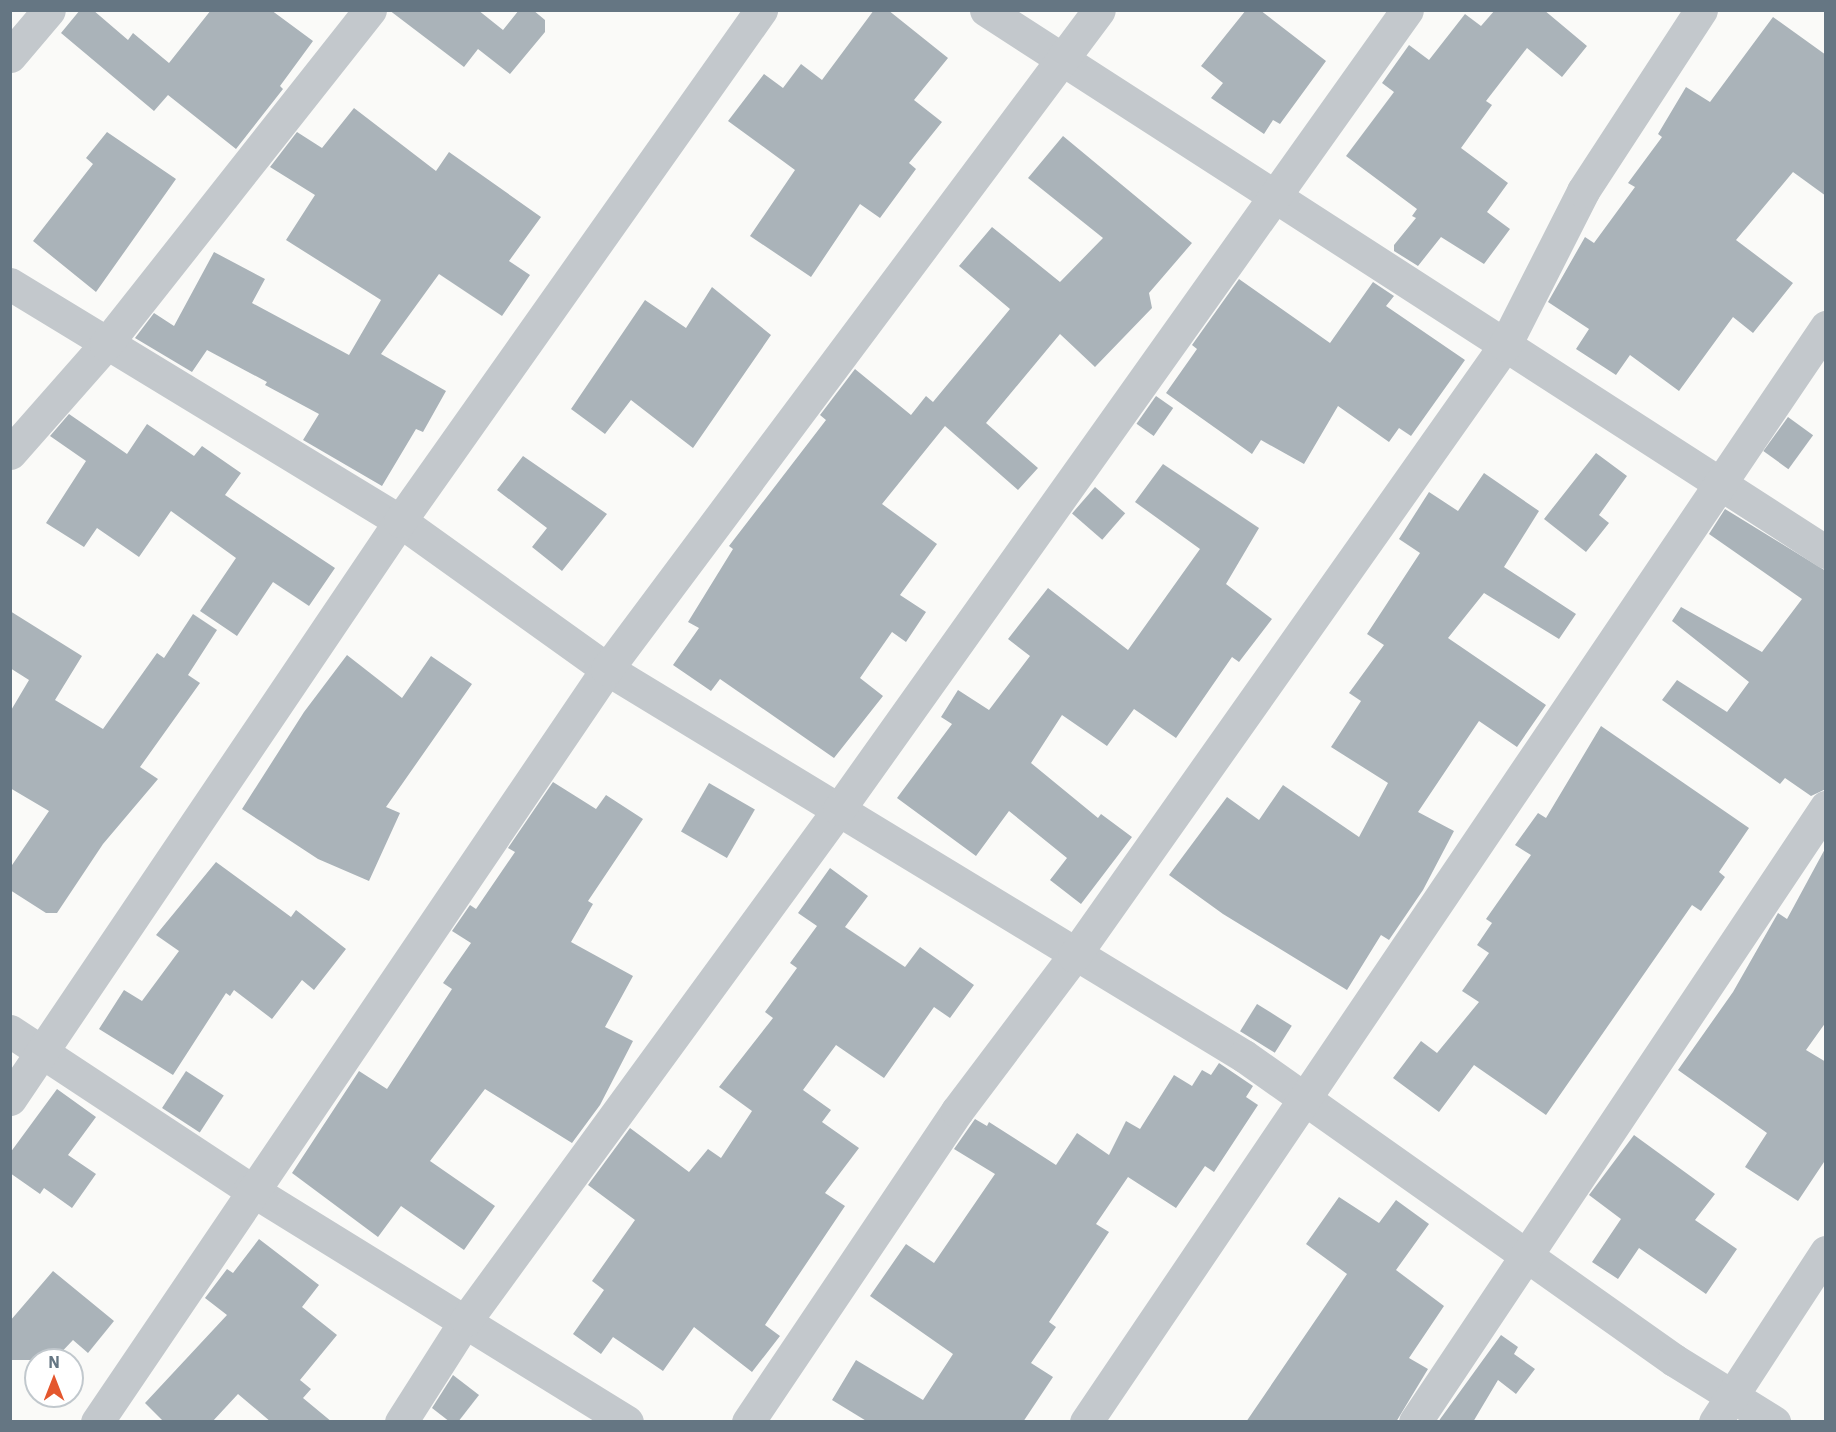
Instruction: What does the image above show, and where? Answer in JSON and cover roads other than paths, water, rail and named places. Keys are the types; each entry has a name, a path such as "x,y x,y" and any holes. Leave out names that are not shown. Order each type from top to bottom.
{"street":[{"path":"10,56 49,10"},
{"path":"10,453 106,344 370,10"},
{"path":"10,1099 400,521 761,10"},
{"path":"986,10 1274,193 1826,552"},
{"path":"96,1422 250,1188 607,669 1099,10"},
{"path":"401,1422 466,1320 839,809 1274,193 1407,10"},
{"path":"748,1422 957,1111 1074,956 1505,345 1583,191 1701,10"},
{"path":"10,284 400,521 607,669 839,809 1074,956 1244,1056 1528,1256 1724,1409 1774,1422"},
{"path":"1086,1422 1306,1101 1719,483 1826,327"},
{"path":"1415,1422 1826,807"},
{"path":"10,1031 250,1188 627,1422"},
{"path":"1724,1409 1826,1252"}]}
